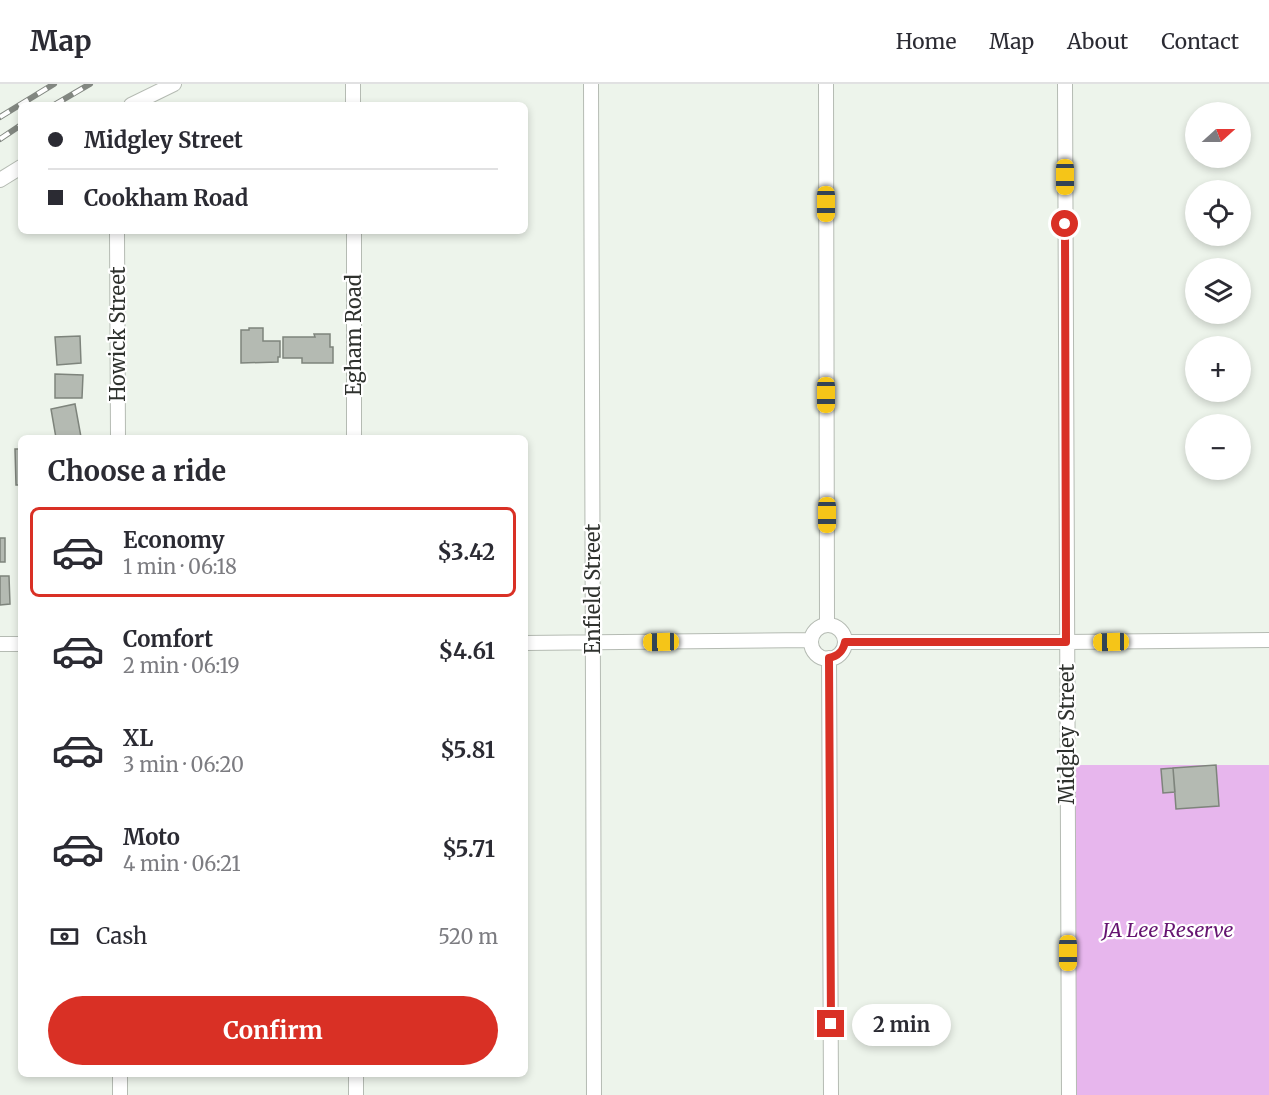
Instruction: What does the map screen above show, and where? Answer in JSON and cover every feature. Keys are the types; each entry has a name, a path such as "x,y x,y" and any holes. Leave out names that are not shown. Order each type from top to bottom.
{"street":[{"path":"137,102 174,84"},
{"path":"353,84 353,102"},
{"name":"Enfield Street","path":"591,84 594,1095"},
{"path":"826,84 827,625"},
{"name":"Midgley Street","path":"1065,84 1069,1095"},
{"path":"0,180 18,169"},
{"name":"Howick Street","path":"117,234 118,435"},
{"name":"Egham Road","path":"354,234 354,435"},
{"path":"832,625 841,631 845,642 839,655 829,658 818,655 814,651 811,640 818,628 832,625"},
{"path":"528,643 811,640"},
{"path":"845,642 1269,640"},
{"path":"0,644 18,644"},
{"path":"829,658 831,1095"},
{"path":"120,1077 120,1095"},
{"path":"356,1077 356,1095"}],"green space":[{"name":"JA Lee Reserve","path":"1067,765 1269,765 1269,1095 1069,1095"}],"building":[{"path":"249,328 263,328 263,341 280,341 278,362 241,363 241,330 249,330"},
{"path":"314,334 330,334 333,363 302,363 302,358 283,358 283,337 315,337"},
{"path":"80,336 81,363 57,365 55,337"},
{"path":"55,374 83,375 82,398 55,398"},
{"path":"75,404 81,435 55,435 51,409"},
{"path":"15,449 18,449 18,485 16,485"},
{"path":"0,538 5,538 5,562 0,562"},
{"path":"0,576 9,576 10,604 0,605"},
{"path":"1216,765 1219,806 1176,809 1173,768"},
{"path":"1173,768 1175,792 1163,793 1161,769"}],"railway":[{"path":"25,102 54,84"},
{"path":"59,102 90,84"},
{"path":"0,117 18,106"},
{"path":"0,139 18,127"}],"route":[{"path":"831,1024 829,658 839,655 845,642 1066,642 1065,224"}]}
